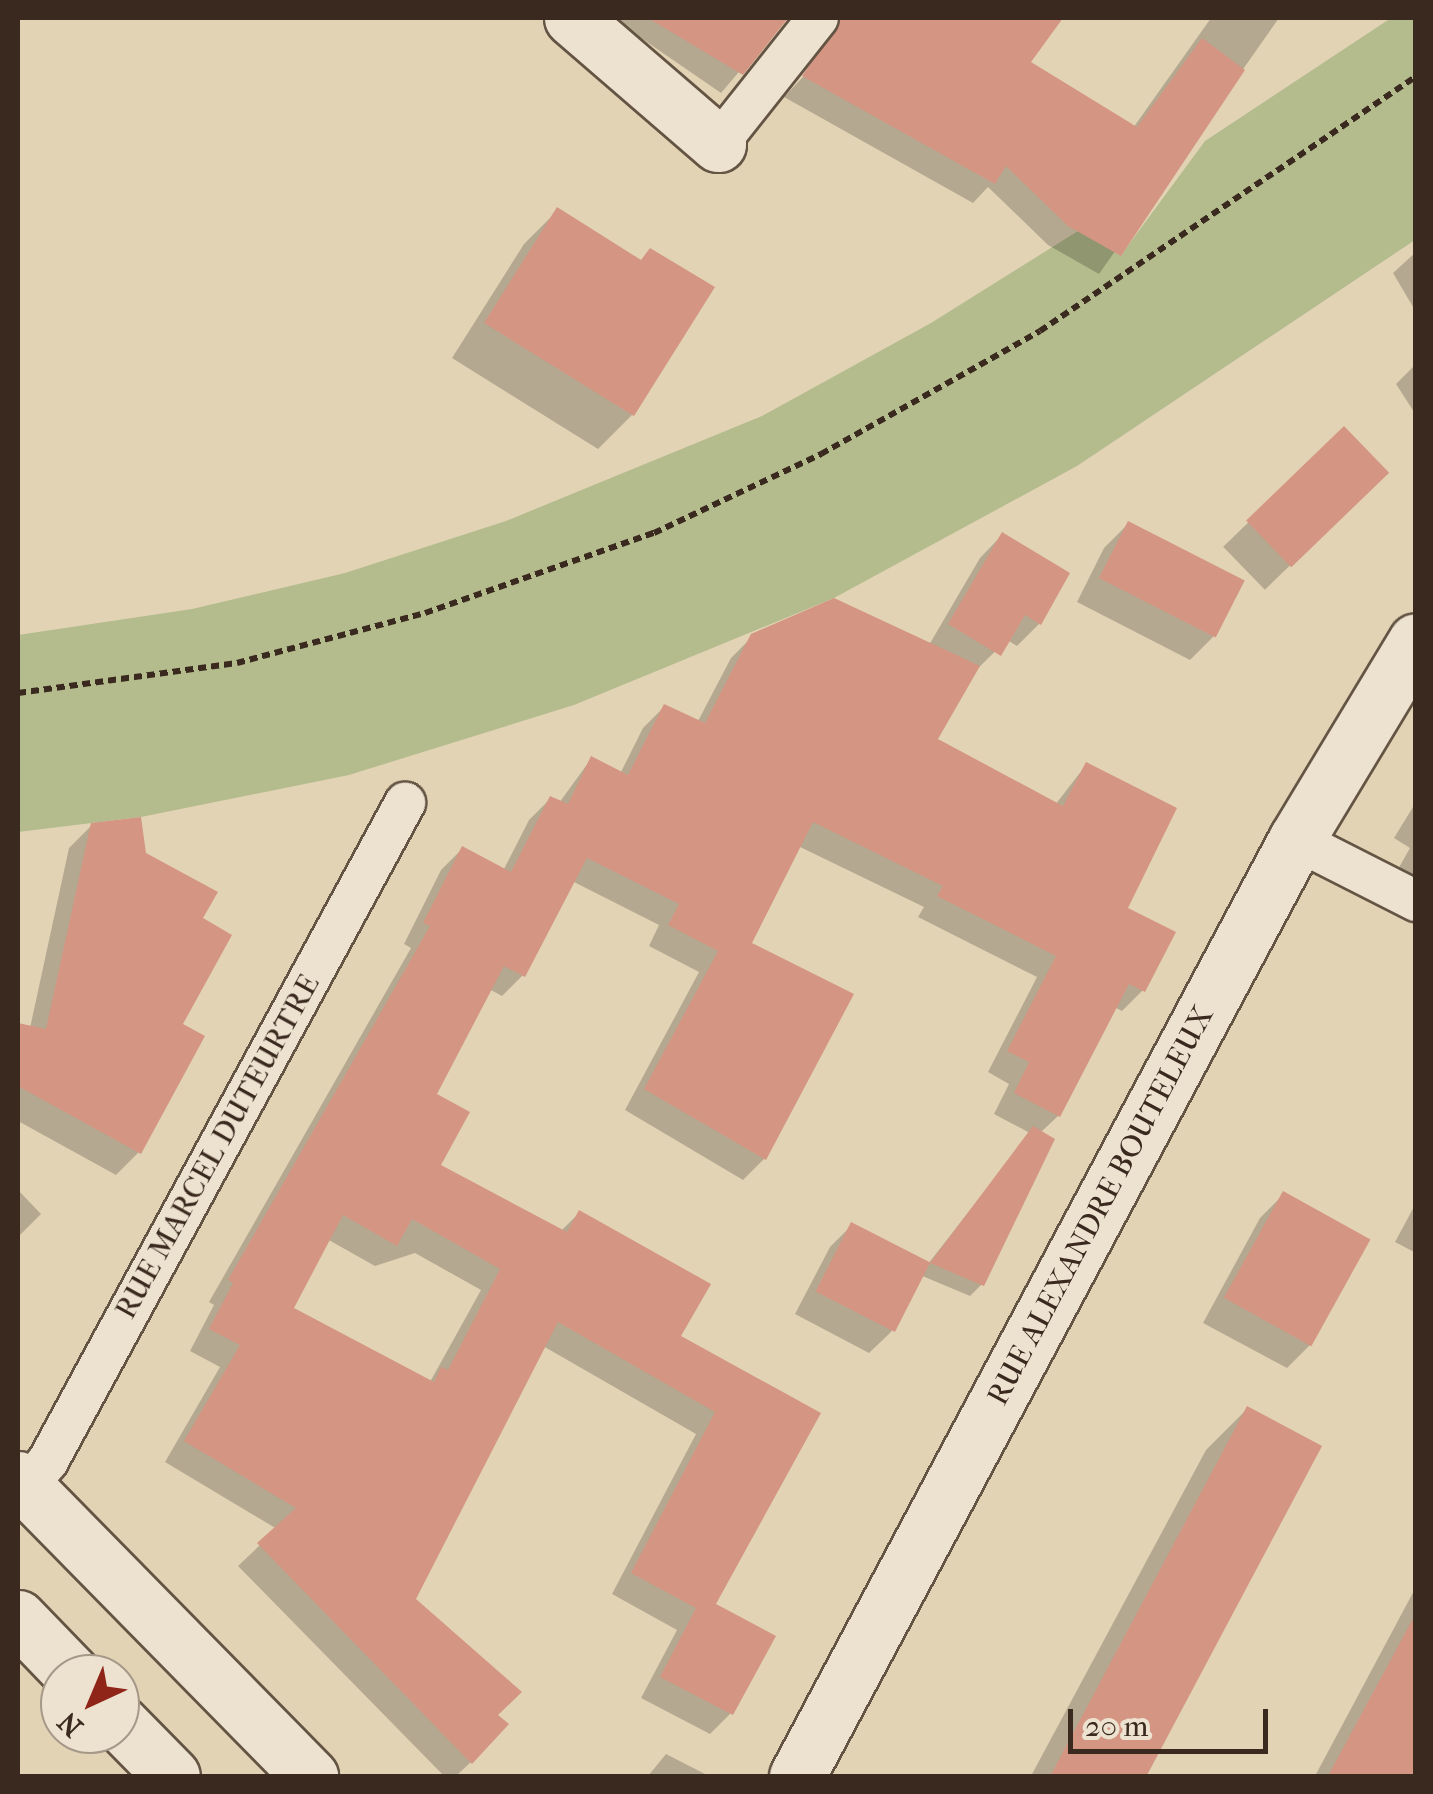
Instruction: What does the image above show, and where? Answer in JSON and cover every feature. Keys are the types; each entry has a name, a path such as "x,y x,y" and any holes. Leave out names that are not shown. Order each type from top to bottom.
{"street":[{"path":"572,18 718,144"},
{"name":"RUE ALEXANDRE BOUTELEUX","path":"797,1776 1296,840 1416,641"},
{"path":"22,1484 310,1776"},
{"path":"18,1618 53,1654"},
{"path":"140,1743 172,1776"}],"lane":[{"path":"718,144 818,18"},
{"name":"RUE MARCEL DUTEURTRE","path":"22,1484 48,1461 405,804"},
{"path":"1296,840 1416,901"}],"path":[{"path":"18,692 237,663 425,613 654,533 821,454 1040,331 1416,76"}],"green space":[{"path":"1391,18 1415,18 1415,240 1077,466 834,598 574,705 349,775 141,817 18,832 18,635 192,609 345,573 506,521 762,416 931,323 1078,231 1121,255 1205,141"}],"building":[{"path":"648,18 788,18 743,75"},
{"path":"841,18 1063,18 1031,62 1137,127 1202,38 1245,70 1121,256 1068,226 1006,166 995,184 802,76"},
{"path":"557,207 641,260 650,248 715,287 634,416 484,323"},
{"path":"1344,426 1389,473 1291,567 1246,520"},
{"path":"1128,521 1245,580 1216,637 1099,578"},
{"path":"1002,532 1070,573 1041,625 1025,615 1001,656 948,624"},
{"path":"834,598 980,666 938,739 1063,806 1086,762 1177,808 1128,908 1176,932 1145,992 1129,984 1060,1117 1014,1093 1029,1062 1007,1051 1056,956 937,896 943,886 813,822 752,943 854,994 766,1160 644,1089 718,951 668,925 679,904 587,858 525,977 504,966 437,1094 470,1112 441,1165 567,1232 579,1210 711,1284 681,1336 821,1413 716,1604 776,1636 733,1715 660,1677 696,1608 631,1573 715,1412 558,1322 416,1599 522,1692 498,1715 509,1724 472,1764 257,1543 296,1508 184,1441 240,1345 209,1329 233,1283 228,1280 430,926 423,923 462,846 511,872 550,796 568,804 591,756 628,775 664,704 705,723 751,634","holes":["343,1215 397,1246 412,1219 500,1269 448,1370 441,1367 434,1382 294,1308"]},
{"path":"141,817 146,853 218,892 203,918 232,935 183,1024 205,1036 141,1154 18,1086 18,1023 46,1029 91,823"},
{"path":"1033,1126 1055,1139 984,1286 930,1263"},
{"path":"1283,1191 1370,1239 1311,1346 1224,1298"},
{"path":"851,1222 930,1262 895,1332 816,1291"},
{"path":"1247,1406 1322,1446 1147,1776 1050,1776"},
{"path":"1416,1613 1416,1776 1328,1776"}]}
